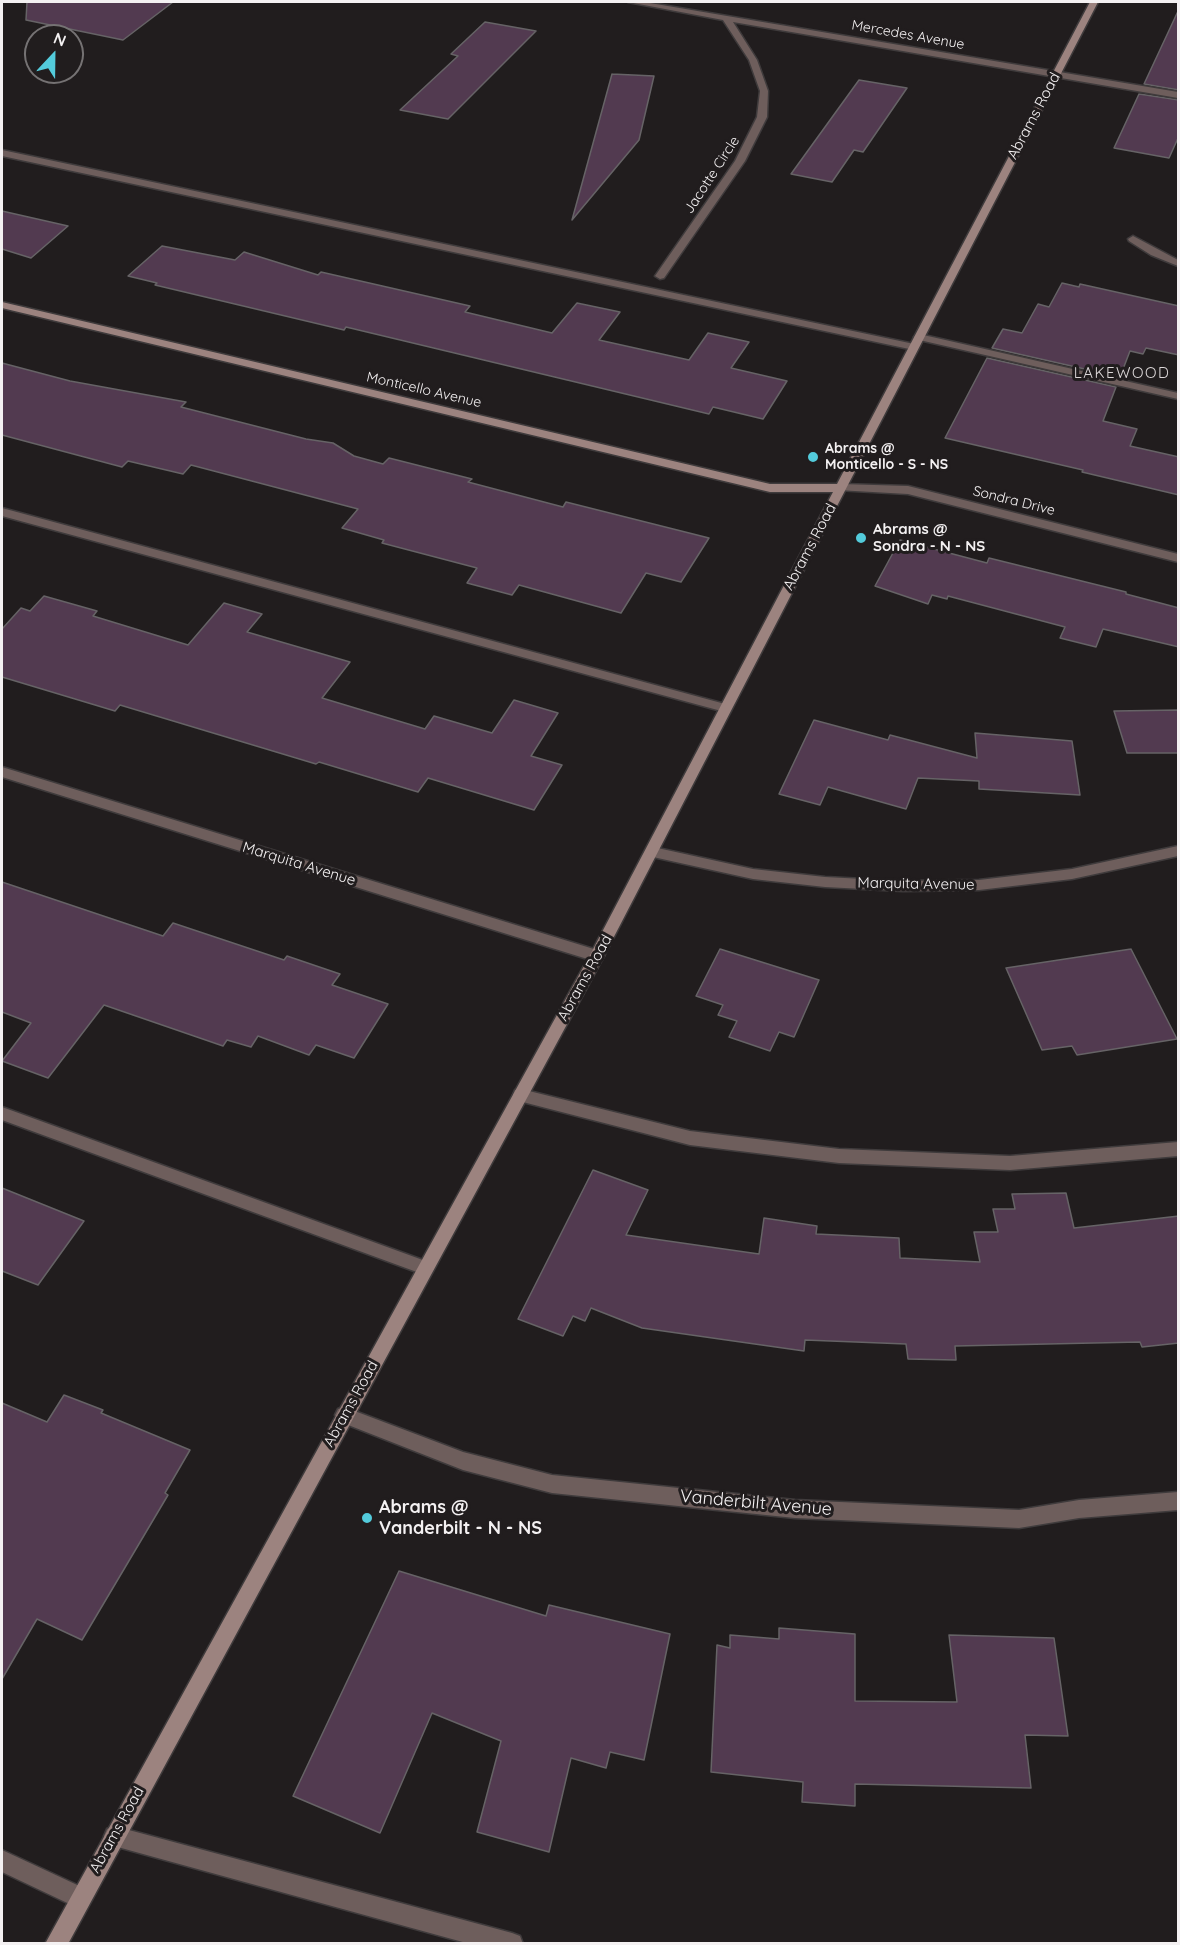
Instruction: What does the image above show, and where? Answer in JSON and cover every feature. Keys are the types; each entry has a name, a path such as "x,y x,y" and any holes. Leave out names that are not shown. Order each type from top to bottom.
{"main road":[{"name":"Abrams Road","path":"56,1944 597,956 1094,2"},
{"name":"Monticello Avenue","path":"2,305 770,488 841,488"}],"street":[{"name":"Mercedes Avenue","path":"632,2 1179,95"},
{"name":"Jacotte Circle","path":"660,276 740,161 762,117 764,91 753,60 726,18"},
{"path":"2,153 1179,396"},
{"path":"1133,239 1155,254 1179,263"},
{"name":"Sondra Drive","path":"841,488 908,490 1179,558"},
{"path":"2,512 725,708"},
{"name":"Marquita Avenue","path":"2,772 597,956"},
{"name":"Marquita Avenue","path":"652,852 753,873 825,882 903,886 979,885 1060,875 1179,851"},
{"path":"521,1095 690,1138 839,1156 1010,1163 1179,1149"},
{"path":"2,1114 425,1268"},
{"name":"Vanderbilt Avenue","path":"344,1415 463,1461 552,1484 795,1509 1019,1519 1079,1509 1179,1501"},
{"path":"114,1836 512,1944"},
{"path":"2,1861 80,1898"}],"building":[{"path":"27,2 173,2 123,40 84,32 84,24 45,24 26,20"},
{"path":"1179,9 1179,90 1144,84"},
{"path":"485,22 536,31 448,119 400,110 458,56 451,54"},
{"path":"612,74 654,76 639,140 572,220"},
{"path":"859,80 907,88 863,152 854,150 832,182 791,174"},
{"path":"1139,94 1179,100 1179,136 1169,158 1114,148"},
{"path":"2,211 68,226 31,258 2,249"},
{"path":"162,246 235,260 244,252 318,275 321,272 470,306 465,312 552,333 577,303 620,312 599,340 689,360 708,333 749,342 731,368 787,381 763,419 713,407 709,414 346,327 344,330 155,285 157,283 128,276"},
{"path":"1062,283 1079,287 1080,284 1179,306 1179,355 1146,348 1143,354 1130,351 1120,377 992,348 1003,329 1022,333 1038,304 1049,307"},
{"path":"987,358 1116,387 1103,421 1137,429 1130,446 1179,457 1179,495 945,438"},
{"path":"2,363 70,381 186,402 181,407 306,439 333,443 354,456 383,464 389,458 472,479 468,482 563,507 566,502 709,538 681,582 646,573 621,613 519,585 512,595 467,583 477,568 382,543 384,540 342,528 358,509 191,465 183,474 128,461 122,467 2,435"},
{"path":"900,540 987,563 989,558 1126,592 1126,594 1179,608 1179,647 1103,629 1096,647 1060,638 1065,627 948,596 947,599 932,595 928,604 875,586"},
{"path":"44,596 97,611 93,616 188,645 224,603 262,614 247,632 350,662 322,698 425,729 434,716 492,733 514,700 558,713 531,756 562,765 534,810 428,778 418,792 120,705 115,711 2,677 2,629 21,608 30,611"},
{"path":"1179,710 1179,753 1127,753 1114,711"},
{"path":"814,720 888,740 890,735 977,758 975,733 1072,741 1080,795 979,789 979,781 918,778 906,809 828,787 820,805 779,794"},
{"path":"2,882 163,936 173,923 284,960 287,956 340,974 332,985 388,1004 354,1058 316,1045 309,1055 258,1036 251,1047 227,1040 223,1046 104,1005 48,1078 2,1061 31,1023 2,1012"},
{"path":"720,949 819,980 794,1037 779,1032 770,1051 729,1037 737,1021 718,1015 723,1005 696,996"},
{"path":"1131,949 1177,1039 1077,1055 1072,1046 1042,1050 1006,968"},
{"path":"593,1170 648,1190 626,1235 759,1254 764,1218 817,1226 816,1234 899,1238 900,1258 980,1262 974,1232 998,1232 993,1209 1015,1209 1012,1194 1066,1193 1074,1228 1179,1216 1179,1343 1142,1347 1140,1342 955,1346 956,1360 908,1359 906,1344 805,1340 804,1351 642,1328 591,1308 585,1321 573,1316 563,1336 518,1319"},
{"path":"2,1188 84,1221 38,1285 2,1271"},
{"path":"64,1395 103,1410 101,1413 190,1450 165,1493 168,1495 82,1640 37,1619 2,1679 2,1403 47,1422"},
{"path":"399,1571 546,1616 549,1605 670,1634 644,1760 610,1752 606,1768 571,1758 549,1852 477,1832 501,1741 432,1713 380,1833 293,1796"},
{"path":"779,1628 855,1634 855,1701 957,1702 949,1635 1054,1638 1068,1736 1025,1735 1031,1788 855,1784 855,1806 802,1802 803,1782 711,1772 717,1645 730,1648 730,1635 779,1639"}],"place":[{"name":"Abrams @ Monticello - S - NS","path":"813,457"},
{"name":"Abrams @ Sondra - N - NS","path":"861,538"},
{"name":"Abrams @ Vanderbilt - N - NS","path":"367,1518"}],"district":[{"name":"LAKEWOOD","path":"1122,373"}]}
